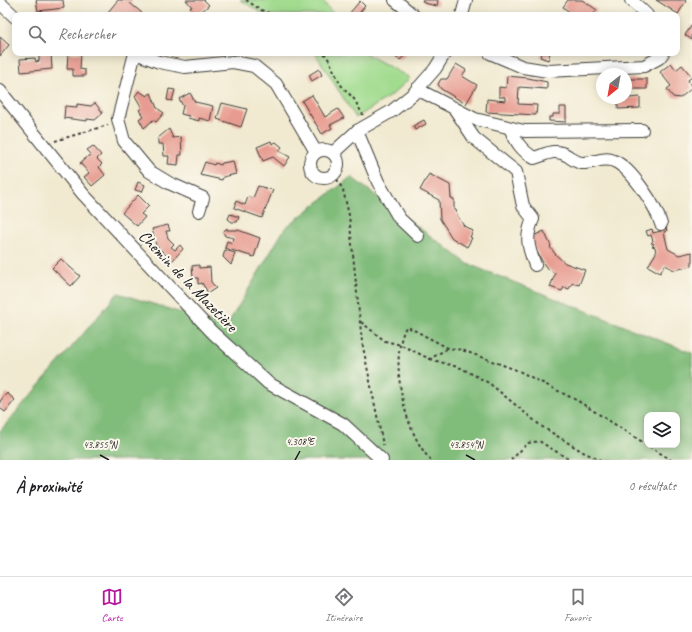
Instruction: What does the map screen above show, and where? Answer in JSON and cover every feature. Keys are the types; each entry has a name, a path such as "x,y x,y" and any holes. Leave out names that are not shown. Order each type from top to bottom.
{"street":[{"path":"396,0 410,12"},
{"path":"463,12 466,0"},
{"path":"631,0 643,12"},
{"path":"0,3 12,14"},
{"path":"134,56 119,122 124,141 149,171 169,183 203,198 199,211"},
{"path":"143,56 159,62 185,68 233,62 254,66 276,84 316,152"},
{"path":"333,153 358,131 392,111 417,89 435,69 443,56"},
{"path":"496,56 522,68 548,71 644,66 661,56"},
{"path":"417,89 475,119 524,132 642,130"},
{"name":"Chemin de la Mazetière","path":"0,91 83,194 212,332 268,383 343,424 382,460"},
{"path":"454,108 474,138 516,172 523,206 533,219 528,231 529,248 535,265"},
{"path":"510,128 516,142 524,152 534,158 549,151 561,152 576,162 582,163 603,159 614,161 629,171 658,214 661,224"},
{"path":"358,131 378,182 399,218 418,236"},
{"path":"325,149 333,153 338,161 337,170 334,174 326,178 321,178 313,173 310,169 310,159 316,152 325,149"}],"path":[{"path":"246,0 266,12"},
{"path":"326,56 340,84 354,99 369,124"},
{"path":"44,144 119,122"},
{"path":"334,174 342,190 349,215 362,342 383,447"},
{"path":"361,322 385,341 401,345 430,358 461,368 489,383 541,426 583,452 600,460"},
{"path":"431,460 424,453 411,428 402,396 398,370 402,334 406,327 448,348 462,350 525,374 578,401 671,460"},
{"path":"430,358 448,348"},
{"path":"511,460 528,443 539,441 570,460"}],"green space":[{"path":"240,0 322,0 332,12 260,12"},
{"path":"317,56 370,56 410,78 393,94 356,118"},
{"path":"351,177 468,264 692,353 692,460 0,460 0,431 118,293 226,327 285,228"}],"building":[{"path":"36,0 63,0 64,8 38,11"},
{"path":"118,0 133,0 130,3 141,12 108,12"},
{"path":"186,0 204,0 209,5 201,12 193,12 190,8 192,7"},
{"path":"422,0 438,0 437,6 424,3"},
{"path":"568,0 582,0 597,10 595,12 569,12 563,7"},
{"path":"656,0 685,0 686,1 679,12 675,12"},
{"path":"360,1 365,6 360,12 351,12"},
{"path":"692,25 692,40 685,35"},
{"path":"0,37 9,45 0,56"},
{"path":"39,56 51,56 52,69 21,72 20,59 35,58 36,62 39,61"},
{"path":"68,56 81,56 80,69 85,70 85,76 73,76 73,69 67,69"},
{"path":"394,56 404,56 400,60"},
{"path":"540,56 549,56 548,60"},
{"path":"671,63 676,70 682,65 692,77 688,80 692,88 680,98 673,97 667,89 671,86 660,72"},
{"path":"456,64 466,70 462,76 477,85 466,104 441,89 438,84 441,79 447,79"},
{"path":"319,69 322,75 312,81 309,75"},
{"path":"507,76 547,82 547,89 519,87 518,104 537,105 536,115 486,112 487,99 505,101 505,97 499,97 499,87 506,88"},
{"path":"632,79 647,79 647,89 632,89"},
{"path":"169,89 175,90 172,101 167,100"},
{"path":"139,91 147,96 151,93 157,108 164,113 156,122 153,120 144,128 139,119 143,116 139,110 142,108 135,96"},
{"path":"190,93 195,102 213,106 210,121 199,118 199,121 181,114 183,106 179,99"},
{"path":"312,95 325,117 338,109 344,118 330,125 332,128 322,134 302,101"},
{"path":"640,97 640,108 618,109 618,104 632,104 632,98"},
{"path":"95,103 103,113 95,120 87,119 87,121 64,118 65,106 77,107 77,104 91,106"},
{"path":"222,103 247,109 241,127 217,119"},
{"path":"560,107 566,107 566,122 549,121 549,117 553,117 553,114 560,114"},
{"path":"424,120 426,124 415,130 413,126"},
{"path":"169,129 173,138 181,137 182,155 179,155 178,165 168,164 169,156 164,156 163,144 158,144 158,138"},
{"path":"271,141 272,144 276,142 282,147 279,151 290,157 284,166 273,157 263,161 257,147"},
{"path":"93,146 101,155 97,159 102,164 99,167 105,175 92,186 84,177 89,173 80,163 91,154 87,150"},
{"path":"233,161 236,174 223,177 222,180 200,175 205,162 214,165 215,163 221,165 222,163"},
{"path":"429,174 450,185 451,198 454,199 454,210 456,210 457,215 464,226 473,231 470,237 472,238 467,247 452,238 440,219 439,200 420,190"},
{"path":"138,182 145,185 142,192 135,190"},
{"path":"258,186 273,190 262,218 234,208 236,201 245,205 248,197 253,198"},
{"path":"138,195 149,206 141,214 145,217 137,226 122,213"},
{"path":"230,214 239,217 237,222 232,222 228,219"},
{"path":"168,225 170,231 166,231 168,238 174,244 171,247 175,250 180,245 183,249 172,261 156,245 152,229"},
{"path":"665,225 667,231 664,232 668,249 679,255 692,252 692,266 674,270 665,265 660,273 648,266 656,253 655,247 652,246 654,244 651,243 653,241 651,235 648,236 646,231 652,229 653,233 661,231 660,227"},
{"path":"227,228 227,230 238,230 260,238 254,257 225,248 227,241 232,243 234,238 225,236 223,232"},
{"path":"544,231 551,246 550,247 556,255 565,263 585,270 579,285 572,283 569,289 564,287 562,291 550,287 555,274 545,266 529,238"},
{"path":"225,250 235,253 231,265 223,257"},
{"path":"61,259 80,276 71,286 52,268"},
{"path":"199,265 199,268 210,267 211,282 216,288 208,293 202,283 198,284 198,278 193,278 192,266"},
{"path":"7,393 15,400 5,412 0,408 0,401"}]}
